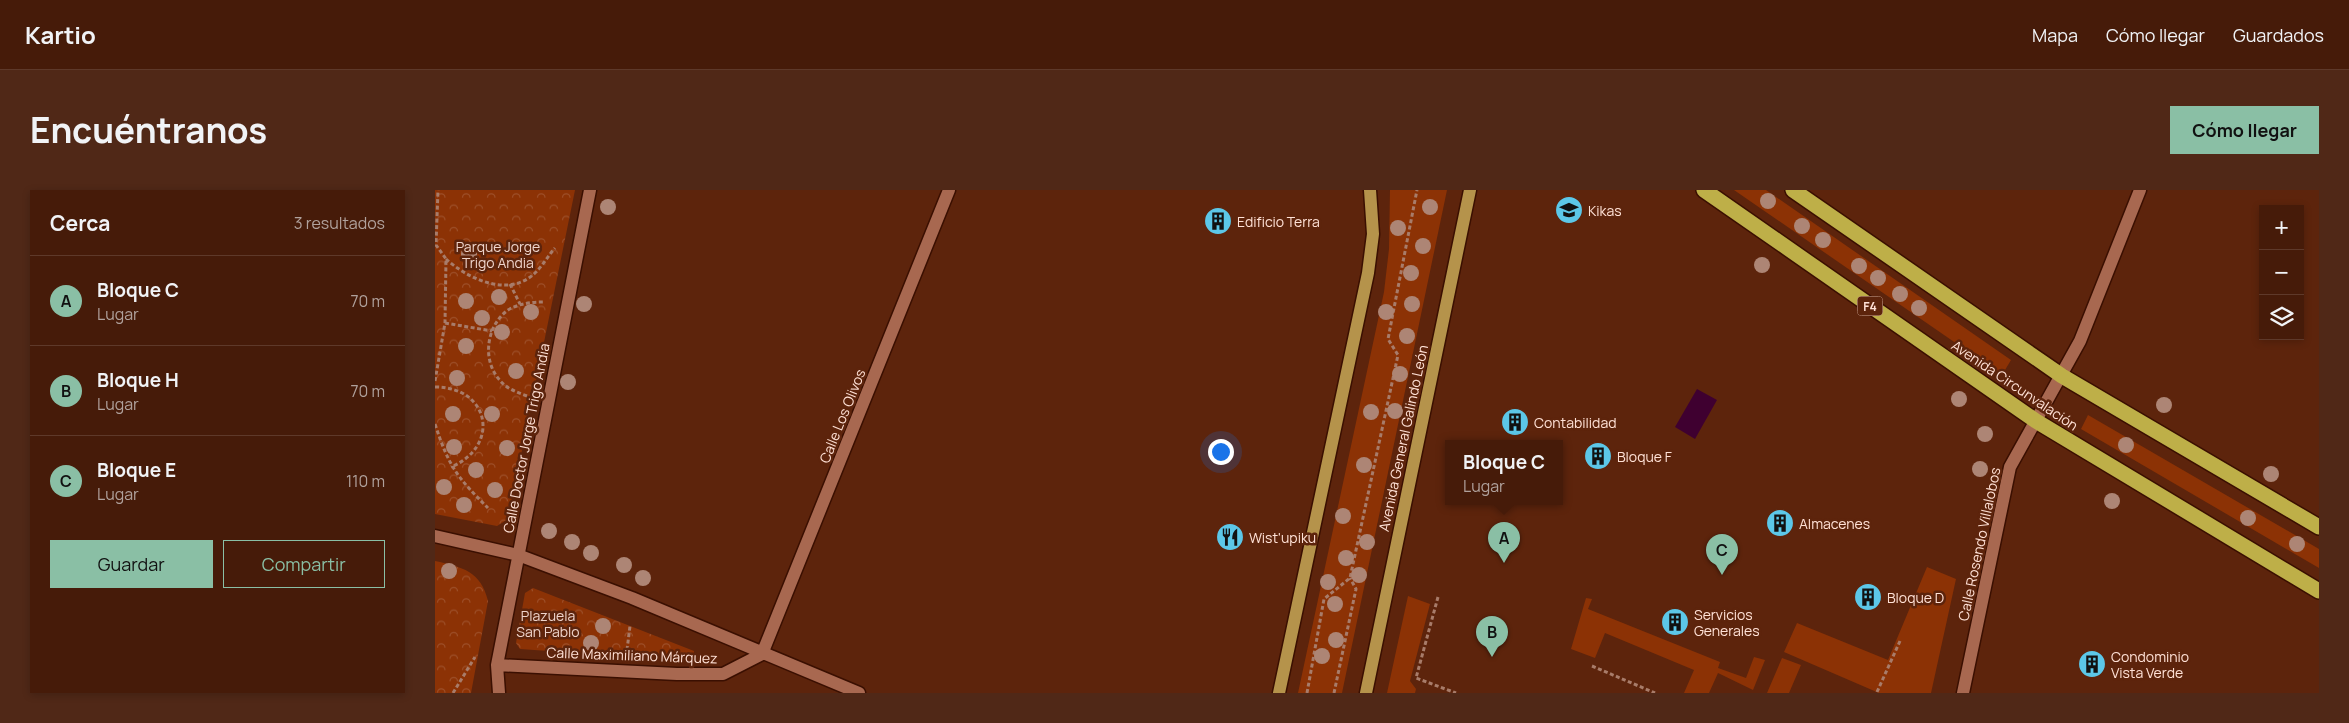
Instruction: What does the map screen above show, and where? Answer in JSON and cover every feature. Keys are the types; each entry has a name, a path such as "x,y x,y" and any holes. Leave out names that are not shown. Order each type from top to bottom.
{"highway":[{"name":"Avenida Circunvalación","path":"1704,190 2036,421 2319,591"},
{"path":"1793,190 2062,376 2319,527"}],"main road":[{"path":"1279,693 1369,273 1373,234 1370,190"},
{"name":"Avenida General Galindo León","path":"1366,693 1470,190"}],"street":[{"name":"Calle Doctor Jorge Trigo Andia","path":"499,693 497,666 590,190"},
{"name":"Calle Los Olivos","path":"762,654 949,190"},
{"name":"Calle Rosendo Villalobos","path":"1963,693 2010,467 2080,341 2140,190"},
{"name":"Calle Maximiliano Márquez","path":"435,536 518,555 650,606 859,693"},
{"name":"Calle Maximiliano Márquez","path":"497,666 669,674 723,674 762,654"}],"path":[{"path":"438,190 436,246 459,271 476,280 499,285 518,283 535,274 557,246"},
{"path":"1307,693 1324,599 1350,578 1397,355 1388,339 1417,190"},
{"path":"435,381 445,323 446,258"},
{"path":"510,284 520,304"},
{"path":"527,396 511,390 498,379 490,364 488,348 492,331 508,310 520,304 545,302"},
{"path":"445,323 492,331"},
{"path":"435,387 448,387 462,391 473,400 481,419 481,440 475,452 464,462 451,467"},
{"path":"435,424 451,467 488,508"},
{"path":"1334,693 1356,589 1350,578"},
{"path":"1438,597 1416,678 1456,693"},
{"path":"627,657 630,626"},
{"path":"1877,692 1900,641"},
{"path":"453,693 475,657"},
{"path":"1592,666 1654,693"}],"green space":[{"name":"Parque Jorge Trigo Andia","path":"435,190 575,190 508,519 497,526 435,514"},
{"path":"1390,190 1447,190 1342,693 1298,693 1384,292 1389,249"},
{"path":"1734,190 1766,190 2011,360 2002,375"},
{"path":"2088,415 2319,549 2319,568 2081,429"},
{"path":"435,561 462,568 469,572 481,583 488,601 471,693 435,693"},
{"path":"1927,567 1956,579 1931,693 1879,693 1784,652 1797,623 1888,660"},
{"name":"Plazuela San Pablo","path":"533,588 694,651 693,661 520,649 516,643 525,593"},
{"path":"1408,596 1430,604 1410,681 1416,689 1415,693 1387,693"},
{"path":"1586,598 1592,599 1588,609 1720,662 1718,668 1746,678 1754,657 1765,660 1753,690 1718,673 1709,693 1684,693 1694,670 1605,633 1595,658 1571,649"},
{"path":"1782,658 1801,665 1789,693 1767,693"}],"shaded area":[{"path":"1697,389 1717,400 1695,439 1675,427"}],"place":[{"name":"Kikas","path":"1569,210"},
{"name":"Edificio Terra","path":"1218,221"},
{"name":"Contabilidad","path":"1515,422"},
{"name":"Bloque F","path":"1598,456"},
{"name":"Almacenes","path":"1780,523"},
{"name":"Wist'upiku","path":"1230,537"},
{"name":"Bloque C","path":"1504,563"},
{"name":"Bloque E","path":"1722,575"},
{"name":"Bloque D","path":"1868,597"},
{"name":"Servicios Generales","path":"1675,622"},
{"name":"Bloque H","path":"1492,657"},
{"name":"Condominio Vista Verde","path":"2092,664"}]}
